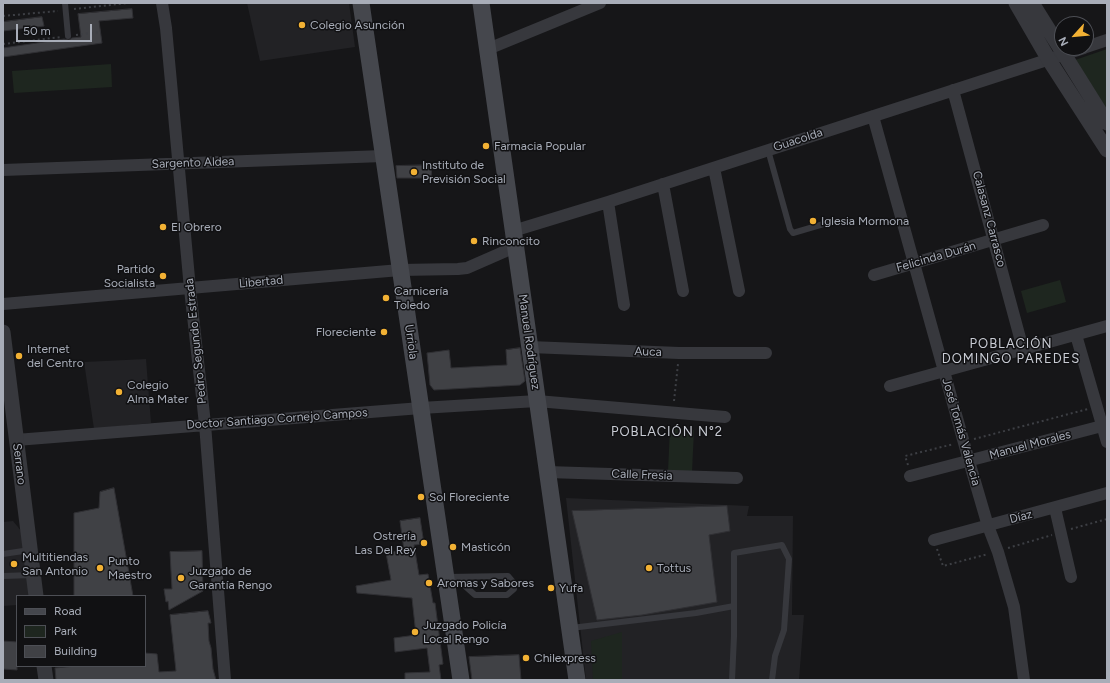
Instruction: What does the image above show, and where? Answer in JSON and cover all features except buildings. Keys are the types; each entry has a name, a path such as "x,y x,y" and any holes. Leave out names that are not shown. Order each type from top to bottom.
{"main road":[{"name":"Urriola","path":"361,3 461,680"},
{"name":"Manuel Rodríguez","path":"481,3 577,680"}],"street":[{"name":"Pedro Segundo Estrada","path":"162,3 166,28 190,289 205,424 225,680"},
{"path":"488,49 600,3"},
{"path":"1016,3 1049,60 1107,150"},
{"path":"1032,3 1054,40"},
{"name":"Guacolda","path":"1094,45 1107,40"},
{"name":"Guacolda","path":"514,239 608,202 1060,56"},
{"path":"1064,56 1107,123"},
{"name":"Calasanz Carrasco","path":"953,90 1023,349"},
{"name":"José Tomás Valencia","path":"873,116 963,442 1014,607 1024,680"},
{"name":"Sargento Aldea","path":"3,170 383,156"},
{"path":"714,168 739,291"},
{"path":"663,184 684,291"},
{"path":"608,202 624,305"},
{"name":"Felicinda Durán","path":"874,275 1043,225"},
{"name":"Libertad","path":"3,304 400,270 467,268 514,239"},
{"path":"890,386 1107,326"},
{"name":"Serrano","path":"3,332 36,595"},
{"path":"1076,335 1107,442"},
{"name":"Auca","path":"530,347 679,353 766,353"},
{"name":"Doctor Santiago Cornejo Campos","path":"16,440 205,424 537,401 725,417"},
{"name":"Manuel Morales","path":"910,476 1102,426"},
{"name":"Calle Fresia","path":"547,472 737,478"},
{"name":"Díaz","path":"934,540 1107,493"},
{"path":"1055,508 1071,577"},
{"path":"44,667 46,680"}],"lane":[{"path":"65,3 68,36"},
{"path":"768,150 790,229 793,232 827,223"},
{"path":"732,680 734,636 734,554 782,545 790,559 784,630 775,656 772,680"},
{"path":"3,554 30,550"},
{"path":"3,576 33,575"},
{"path":"446,578 464,577 508,576 513,582 514,589 507,596 475,595 466,587 464,577"},
{"path":"570,629 696,613 734,606"}],"path":[{"path":"3,44 100,32"},
{"path":"673,413 679,353"},
{"path":"910,476 905,456 1098,407"},
{"path":"934,540 942,566 998,552 1107,519"}],"shaded area":[{"name":"Colegio Asunción","path":"247,3 349,3 355,47 260,61"},
{"name":"Colegio Alma Mater","path":"146,359 151,423 94,429 84,362"},
{"path":"566,498 749,506 747,516 793,516 792,615 804,615 799,680 586,680"},
{"name":"Multitiendas San Antonio","path":"13,521 22,532 29,595 16,595 16,605 3,606 3,522"}],"green space":[{"path":"1107,49 1107,112 1075,60 1087,56 1094,56 1094,53"},
{"path":"111,64 112,87 14,93 12,71"},
{"path":"1060,280 1066,302 1027,313 1021,291"},
{"path":"670,428 694,430 692,472 668,471"},
{"path":"622,632 622,680 593,680 591,641"}],"place":[{"name":"Colegio Asunción","path":"302,25"},
{"name":"Farmacia Popular","path":"486,146"},
{"name":"Instituto de Previsión Social","path":"414,172"},
{"name":"Iglesia Mormona","path":"813,221"},
{"name":"El Obrero","path":"163,227"},
{"name":"Rinconcito","path":"474,241"},
{"name":"Partido Socialista","path":"163,276"},
{"name":"Carnicería Toledo","path":"386,298"},
{"name":"Floreciente","path":"384,332"},
{"name":"Internet del Centro","path":"19,356"},
{"name":"Colegio Alma Mater","path":"119,392"},
{"name":"Sol Floreciente","path":"421,497"},
{"name":"Ostrería Las Del Rey","path":"424,543"},
{"name":"Masticón","path":"453,547"},
{"name":"Multitiendas San Antonio","path":"14,564"},
{"name":"Punto Maestro","path":"100,568"},
{"name":"Tottus","path":"649,568"},
{"name":"Juzgado de Garantía Rengo","path":"181,578"},
{"name":"Aromas y Sabores","path":"429,583"},
{"name":"Yufa","path":"551,588"},
{"name":"Juzgado Policía Local Rengo","path":"415,632"},
{"name":"Chilexpress","path":"526,658"}],"district":[{"name":"POBLACIÓN DOMINGO PAREDES","path":"1011,352"},
{"name":"POBLACIÓN N°2","path":"667,432"}]}
